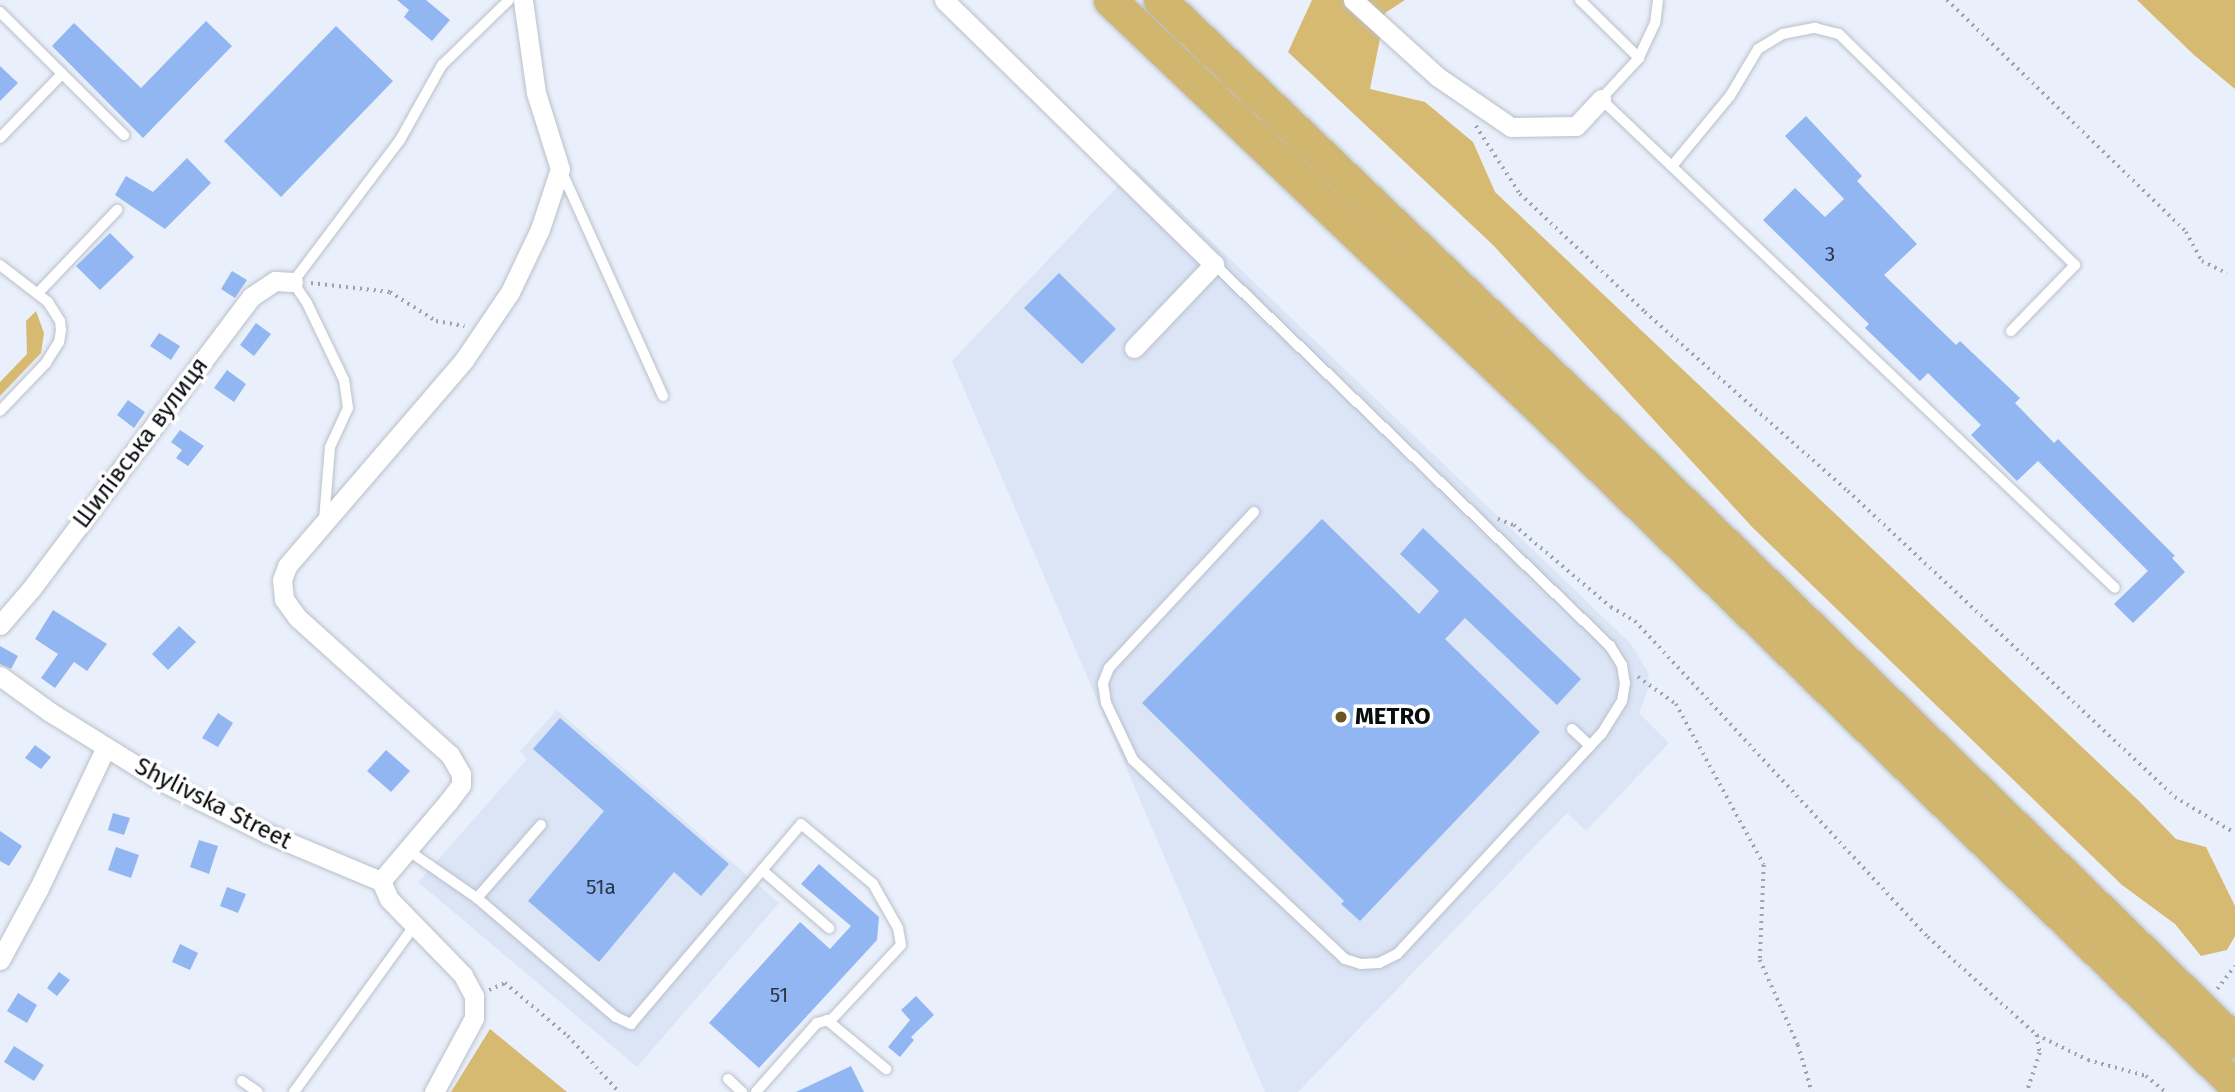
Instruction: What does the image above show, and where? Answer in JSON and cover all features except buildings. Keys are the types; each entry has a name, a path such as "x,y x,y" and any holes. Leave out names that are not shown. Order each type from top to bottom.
{"highway":[{"path":"1110,0 1540,409 2235,1085"},
{"path":"1160,0 1612,433 2235,1041"}],"street":[{"path":"381,881 461,785 461,774 450,755 297,617 284,599 282,580 287,566 464,360 510,292 540,229 560,169 536,93 523,0"},
{"path":"944,0 1214,264 1134,348"},
{"path":"1353,0 1438,77 1511,127 1576,126 1601,99"},
{"name":"Шилівська вулиця","path":"0,625 31,589 251,297 275,281 293,282"},
{"name":"Shylivska Street","path":"0,676 106,747 39,888 0,960"},
{"path":"106,747 161,781 266,833 381,881 388,899 463,975 474,996 474,1018 433,1092"}],"lane":[{"path":"323,524 330,447 348,408 344,380 307,303 293,282 400,141 442,65 509,0"},
{"path":"1580,0 1639,58"},
{"path":"1658,0 1655,23 1639,58 1601,99 2115,588"},
{"path":"0,12 124,135"},
{"path":"1672,166 1730,96 1758,50 1783,34 1815,28 1839,34 2075,265 2011,331"},
{"path":"0,138 62,74"},
{"path":"560,169 663,396"},
{"path":"38,293 117,210"},
{"path":"1214,264 1610,646 1622,665 1625,684 1622,701 1614,717 1397,954 1379,963 1361,964 1345,958 1133,761 1103,692 1109,668 1254,512"},
{"path":"0,265 48,302 60,321 59,342 46,363 0,411"},
{"path":"1573,729 1590,746"},
{"path":"408,851 477,898 616,1017 631,1024 801,824 873,884 898,928 901,945 832,1019 817,1023 756,1092"},
{"path":"477,898 541,825"},
{"path":"762,870 829,928"},
{"path":"294,1092 415,925"},
{"path":"827,1020 886,1069"},
{"path":"728,1079 742,1092"},
{"path":"242,1081 258,1092"}],"path":[{"path":"1947,0 2186,232 2202,261 2227,273"},
{"path":"1471,117 1520,194 1645,312 1848,491 2175,797 2235,833"},
{"path":"293,282 345,284 390,292 436,321 458,327 488,324"},
{"path":"1461,503 1514,525 1611,607 1635,621 1928,937 2037,1035 2088,1060 2146,1076 2166,1092"},
{"path":"1622,665 1676,704 1764,866 1760,960 1798,1045 1812,1092"},
{"path":"474,996 505,984 568,1036 619,1092"},
{"path":"2027,1092 2040,1053 2037,1035"}],"shaded area":[{"path":"1312,0 1405,0 1385,13 1370,89 1425,102 1473,142 1495,192 2176,839 2206,847 2235,906 2235,936 2227,950 2201,956 2175,924 2122,885 1753,528 1493,245 1288,52"},
{"path":"2137,0 2235,0 2235,89 2194,55"},
{"path":"1135,168 1631,644 1648,672 1649,686 1639,713 1669,743 1586,831 1567,813 1298,1092 1265,1092 952,361"},
{"path":"36,311 44,333 41,353 0,396 0,382 27,354 26,321"},
{"path":"557,710 779,903 637,1067 418,882 527,759 520,751"},
{"path":"490,1029 567,1092 451,1092"}],"place":[{"name":"METRO","path":"1341,717"}]}
